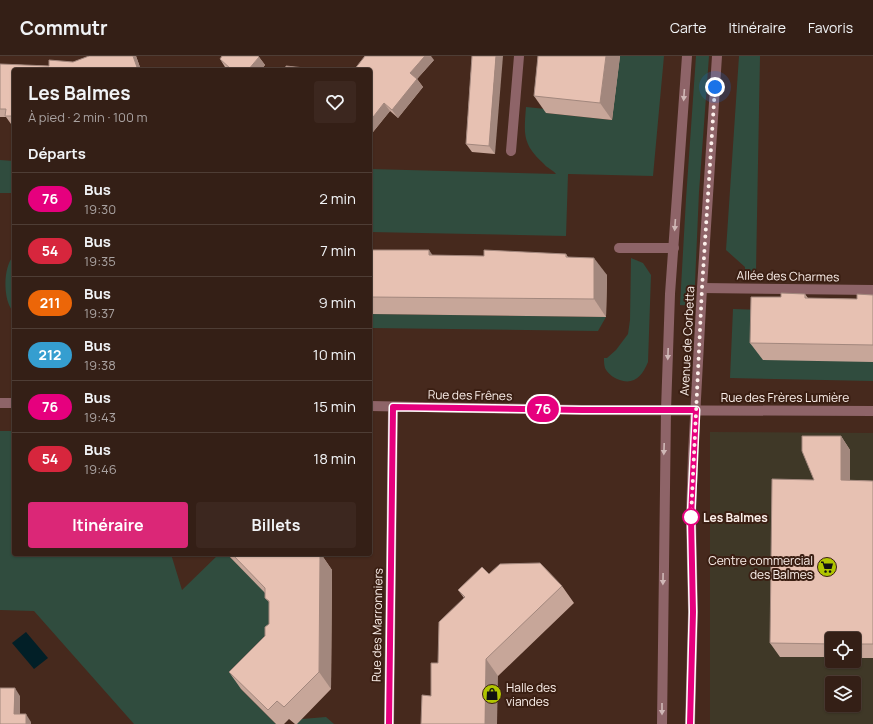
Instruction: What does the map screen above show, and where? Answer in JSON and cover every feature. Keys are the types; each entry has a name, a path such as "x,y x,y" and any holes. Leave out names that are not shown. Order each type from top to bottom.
{"street":[{"path":"511,151 519,56"},
{"name":"Avenue de Corbetta","path":"662,724 666,410 670,294 687,56"},
{"name":"Avenue de Corbetta","path":"690,724 693,612 691,517 702,288 717,56"},
{"path":"619,248 674,248"},
{"name":"Allée des Charmes","path":"702,288 873,290"},
{"path":"0,403 12,403"},
{"name":"Rue des Frênes","path":"372,406 696,410"},
{"name":"Rue des Marronniers","path":"389,724 393,407"},
{"name":"Rue des Frères Lumière","path":"696,410 873,411"}],"shaded area":[{"path":"710,432 873,433 873,724 710,724"}],"green space":[{"path":"610,56 664,56 653,176 568,174 566,236 372,232 372,169 556,174 537,157 528,144 525,132 526,107 546,109 546,113 612,120 619,60"},
{"path":"696,56 709,56 699,192 694,306 680,305"},
{"path":"739,56 760,56 756,271 745,277 745,267 726,250"},
{"path":"0,160 12,161 12,193 0,193"},
{"path":"12,258 12,310 8,302 6,291 7,271"},
{"path":"631,258 643,263 651,275 648,362 640,376 632,381 623,381 613,377 607,371 604,364 604,358 607,358 616,350 628,334 630,320"},
{"path":"733,309 763,310 873,362 873,381 730,378"},
{"path":"372,314 606,317 598,331 372,328"},
{"path":"0,431 12,431 12,556 172,556 182,590 217,556 229,556 278,605 278,615 241,689 276,724 134,724 34,611 0,610"},
{"path":"326,717 334,724 296,724 302,719"}],"water":[{"path":"26,632 48,658 34,669 12,643"}],"building":[{"path":"89,56 133,56 137,68 12,68 12,116 5,116 6,109 0,109 0,64 49,66 49,60 73,62"},
{"path":"222,56 259,57 250,68 230,68 220,59"},
{"path":"365,56 425,56 410,73 417,79 392,110 384,103 372,118 372,68 356,68"},
{"path":"472,56 496,56 489,146 466,144"},
{"path":"538,56 606,56 600,103 534,96"},
{"path":"286,66 305,68 286,68"},
{"path":"372,250 429,250 429,255 484,256 484,250 566,254 566,257 594,258 594,299 372,297"},
{"path":"781,293 805,294 805,298 857,299 857,294 873,295 873,345 750,343 751,297 781,297"},
{"name":"Centre commercial des Balmes","path":"802,436 841,436 841,480 873,481 873,644 861,644 861,632 825,632 825,644 770,643 772,479 814,480 802,451"},
{"path":"234,556 320,556 319,672 284,707 277,701 268,710 229,672 265,636 265,627 269,624 269,601 265,598 265,588"},
{"path":"540,563 562,586 486,659 485,724 421,724 422,695 431,696 431,663 438,663 439,622 465,597 458,590 482,567 489,574 500,564"},
{"path":"0,688 15,688 14,714 26,714 26,724 0,724"}],"bus line":[{"name":"76","path":"389,724 393,407 696,410 691,517 693,612 690,724"}],"place":[{"name":"Les Balmes","path":"691,517"},
{"name":"Centre commercial des Balmes","path":"827,567"},
{"name":"Halle des viandes","path":"492,694"}],"route":[{"path":"691,517 702,288 715,87"}]}
